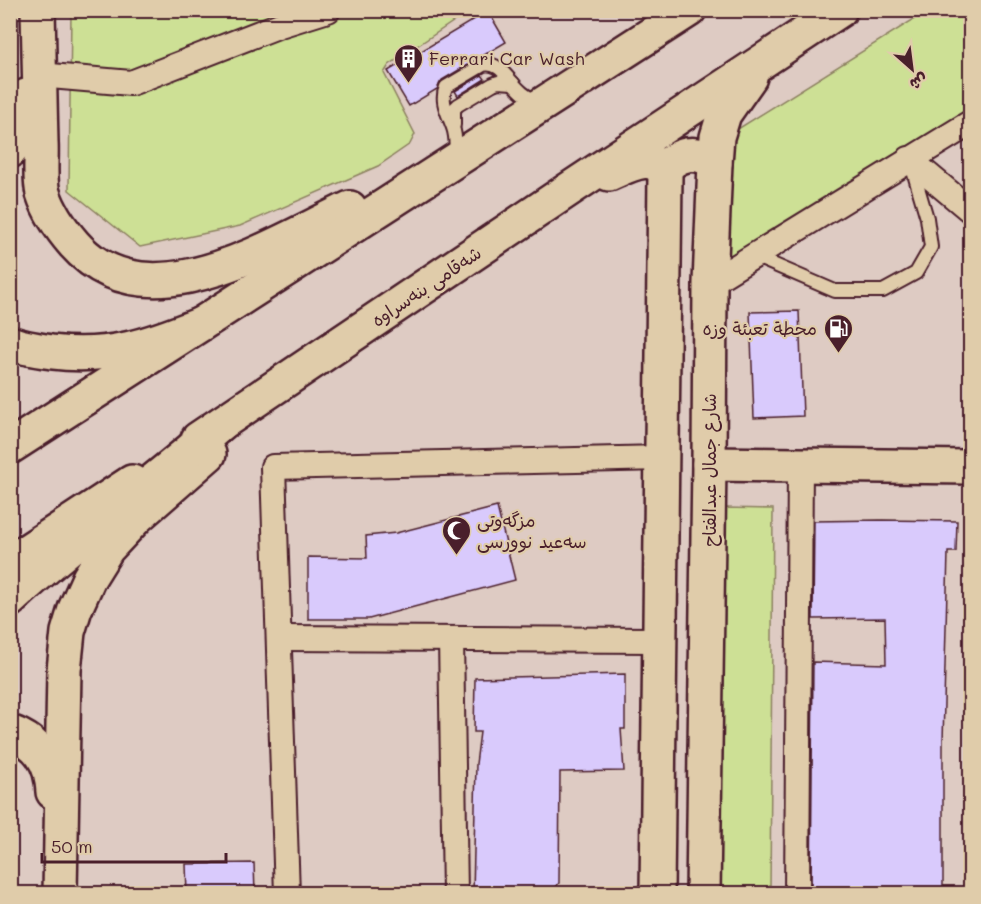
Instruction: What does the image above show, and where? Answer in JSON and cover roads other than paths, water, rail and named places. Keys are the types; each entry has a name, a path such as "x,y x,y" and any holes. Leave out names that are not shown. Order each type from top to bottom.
{"main road":[{"path":"36,10 43,191 61,229 81,252 100,266 120,275 157,280 177,279 205,272 249,256 369,199 427,179"},
{"path":"10,151 18,142 23,124 36,10"},
{"path":"10,447 427,179 455,145 547,102 689,10"},
{"name":"شەقامی بنەسراوە","path":"10,562 322,357 571,188 840,10"},
{"name":"شارع جمال عبدالفتاح","path":"703,894 710,284 715,163 717,136 724,114 763,60"},
{"path":"663,170 674,160 690,153 704,156 715,163"},
{"path":"571,188 640,162 655,162 665,175 657,894"},
{"path":"10,343 34,350 102,354 162,340 201,324"},
{"path":"60,894 64,670 68,632 75,609 89,578 107,549 137,517 322,357"},
{"path":"10,600 48,564 186,454 220,424"},
{"path":"709,464 970,467"},
{"path":"10,732 38,748 46,761 53,783 60,894"}],"street":[{"path":"39,75 131,83 280,25 328,10"},
{"path":"710,284 970,123"},
{"path":"909,159 970,210"},
{"path":"287,894 273,467 662,458"},
{"path":"797,894 800,465"},
{"path":"279,638 660,640"},
{"path":"451,639 455,894"}],"lane":[{"path":"455,145 443,94 446,87 483,65 490,63 498,66 519,92 527,98 547,102"},
{"path":"455,145 454,109 493,84 513,83"},
{"path":"754,256 835,291 883,291 916,273 931,247 927,218 909,159"}],"place":[{"name":"Ferrari Car Wash","path":"408,84"},
{"name":"محطة تعبئة وزه","path":"838,354"},
{"name":"مزگەوتی سەعید نوورسی","path":"456,556"}]}
